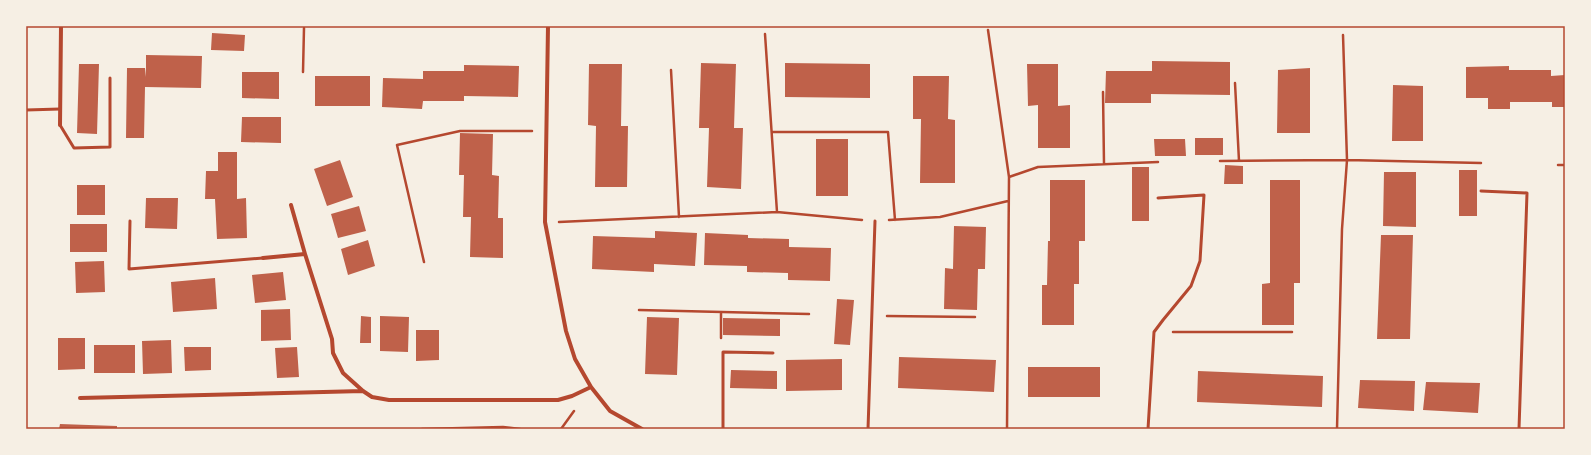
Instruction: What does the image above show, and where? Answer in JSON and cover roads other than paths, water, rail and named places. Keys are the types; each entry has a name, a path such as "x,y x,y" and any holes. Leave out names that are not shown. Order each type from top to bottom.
{"street":[{"path":"60,125 61,26"},
{"path":"548,26 545,222 566,331 575,359 591,387 610,411 642,429"},
{"path":"291,205 332,340 333,353 343,373 372,397 390,400 558,400 572,396 591,387"},
{"path":"263,258 305,254"},
{"path":"80,398 363,391"}],"lane":[{"path":"60,125 74,148 110,147 110,78"},
{"path":"26,110 60,109"},
{"path":"1481,191 1527,193 1519,429"},
{"path":"1148,429 1154,332 1162,320 1191,286 1200,261 1204,195 1158,198"},
{"path":"130,221 129,269 263,258"},
{"path":"868,429 875,221"},
{"path":"723,429 723,352 773,353"}]}
